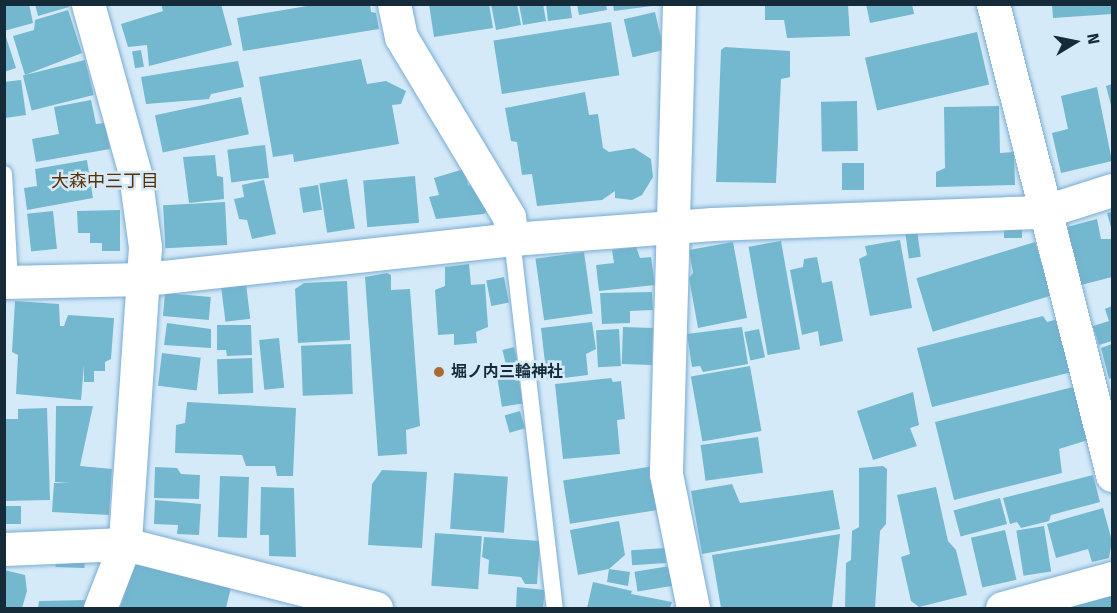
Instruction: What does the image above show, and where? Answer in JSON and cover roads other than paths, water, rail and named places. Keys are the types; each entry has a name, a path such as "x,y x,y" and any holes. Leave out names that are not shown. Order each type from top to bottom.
{"street":[{"path":"88,4 135,174 145,247 145,279 125,544 100,609"},
{"path":"394,4 401,37 509,217 512,239"},
{"path":"679,4 666,474 693,609"},
{"path":"993,4 1043,212 1113,476"},
{"path":"7,282 145,279 512,239 672,227 1043,212 1113,190"},
{"path":"4,549 125,544 376,609"},
{"path":"1002,609 1051,602 1113,578"}],"lane":[{"path":"4,174 7,282"},
{"path":"512,239 555,609"}],"place":[{"name":"堀ノ内三輪神社","path":"439,372"}],"district":[{"name":"大森中三丁目","path":"105,181"}]}
